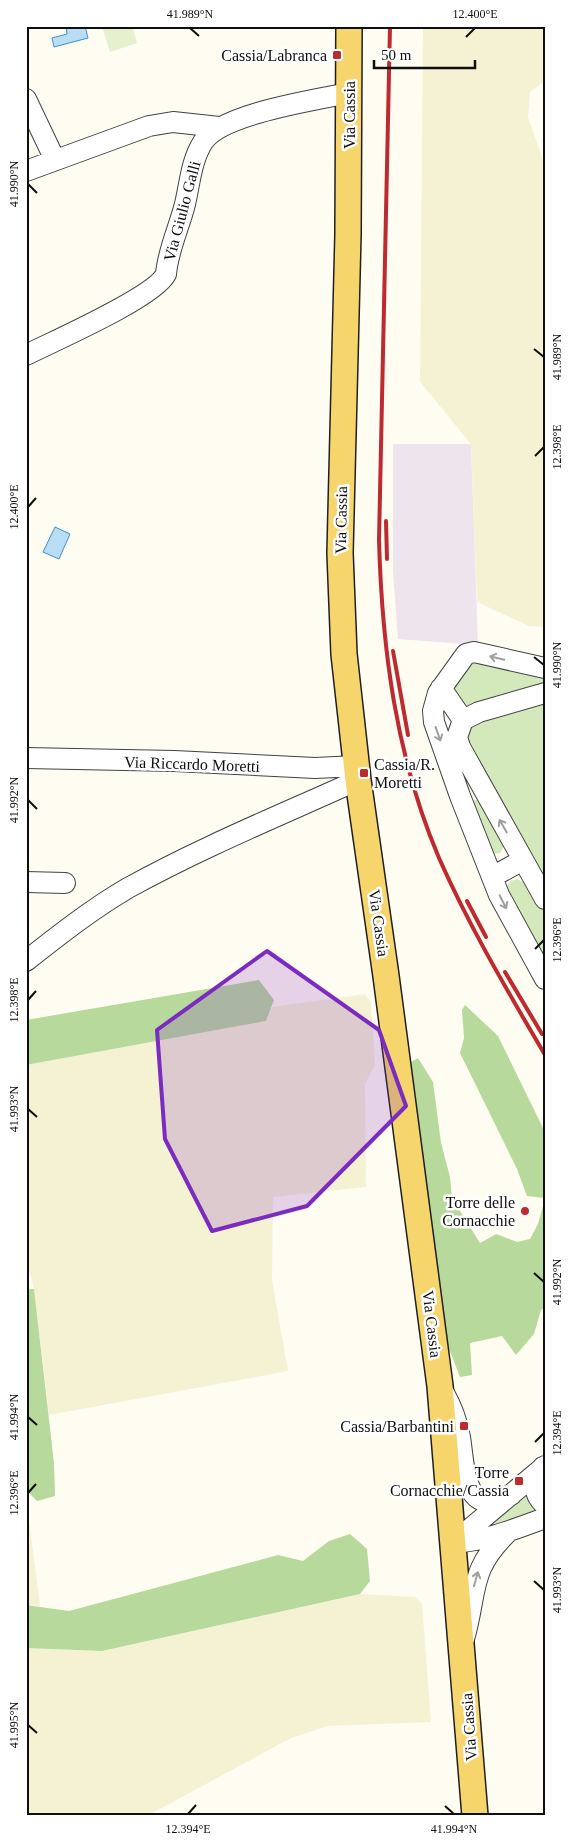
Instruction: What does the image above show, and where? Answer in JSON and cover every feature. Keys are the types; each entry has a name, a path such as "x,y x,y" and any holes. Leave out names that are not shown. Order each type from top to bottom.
{"main road":[{"name":"Via Cassia","path":"349,26 340,553 344,662 440,1386 475,1816"}],"street":[{"name":"Via Giulio Galli","path":"26,356 122,307 161,282 166,274 172,242 185,204 193,165 204,141 219,127 242,118 349,92"},
{"path":"26,99 55,160"},
{"path":"26,171 148,126 173,122 219,127"},
{"path":"545,668 474,652 466,654 460,659 441,688 435,701 434,722 460,796 492,877 509,914 545,979"},
{"path":"441,688 463,720"},
{"path":"545,693 479,712 463,720 457,737 460,748 482,789 545,899"},
{"name":"Via Riccardo Moretti","path":"26,758 174,761 315,768 358,773"},
{"path":"26,960 84,917 128,888 358,773"},
{"path":"460,796 482,789"},
{"path":"492,877 523,860"},
{"path":"26,882 65,883"},
{"path":"440,1386 456,1420 465,1475 470,1488 479,1498 488,1502 512,1495"},
{"path":"453,1542 544,1467"},
{"path":"544,1467 538,1473 535,1489 538,1497 545,1505"},
{"path":"453,1542 475,1540 508,1532 545,1518"},
{"path":"462,1643 472,1610 476,1576 487,1554 508,1532"}],"highlighted area":[{"path":"267,951 379,1030 406,1106 307,1206 212,1231 165,1139 157,1030"}],"shaded area":[{"path":"423,26 545,26 545,81 530,92 528,117 545,166 545,627 529,626 477,602 471,444 420,382"},
{"path":"393,444 471,444 478,645 398,639 393,571"},
{"path":"365,994 371,1003 375,1065 365,1084 366,1187 273,1197 272,1280 288,1371 49,1415 34,1289 26,1259 26,1065 266,1021 272,1007"},
{"path":"26,1502 30,1528 40,1606 26,1605"},
{"path":"360,1594 415,1597 422,1604 431,1722 327,1726 291,1738 147,1816 26,1816 26,1648 102,1651"}],"green space":[{"path":"102,26 132,26 137,43 110,52"},
{"path":"485,663 545,678 545,680 542,684 467,708 454,693 453,684 470,664"},
{"path":"545,703 545,881 465,736 480,721 490,716 512,709"},
{"path":"480,800 505,844 500,853 493,854 471,802"},
{"path":"517,879 531,889 544,911 546,930 545,973 503,891 511,881"},
{"path":"259,980 274,1000 266,1021 26,1065 26,1020"},
{"path":"465,1005 498,1036 545,1132 545,1198 527,1196 517,1169 460,1053 464,1038 462,1010"},
{"path":"418,1058 433,1082 441,1143 450,1177 452,1198 480,1243 496,1234 517,1242 530,1239 538,1224 543,1206 545,1207 545,1307 541,1310 534,1334 516,1355 502,1336 470,1343 472,1375 460,1377 446,1341 406,1065"},
{"path":"26,1289 34,1289 54,1463 55,1496 37,1501 26,1490"},
{"path":"527,1490 545,1509 478,1531"},
{"path":"350,1534 367,1549 370,1581 360,1594 102,1651 26,1648 26,1605 69,1611 278,1555 303,1561 329,1541"}],"water":[{"path":"66,26 85,26 88,38 54,47 52,38 67,34"},
{"path":"55,527 70,534 59,559 43,552"}],"railway":[{"path":"390,26 379,540 384,621 394,702 412,781 424,820 439,858 476,933 545,1055"},
{"path":"386,521 387,559"},
{"path":"393,651 408,735"},
{"path":"467,901 486,937"},
{"path":"505,972 542,1034"}],"place":[{"name":"Cassia/Labranca","path":"337,55"},
{"name":"Cassia/R. Moretti","path":"364,773"},
{"name":"Torre delle Cornacchie","path":"525,1211"},
{"name":"Cassia/Barbantini","path":"464,1426"},
{"name":"Torre Cornacchie/Cassia","path":"519,1481"}]}
